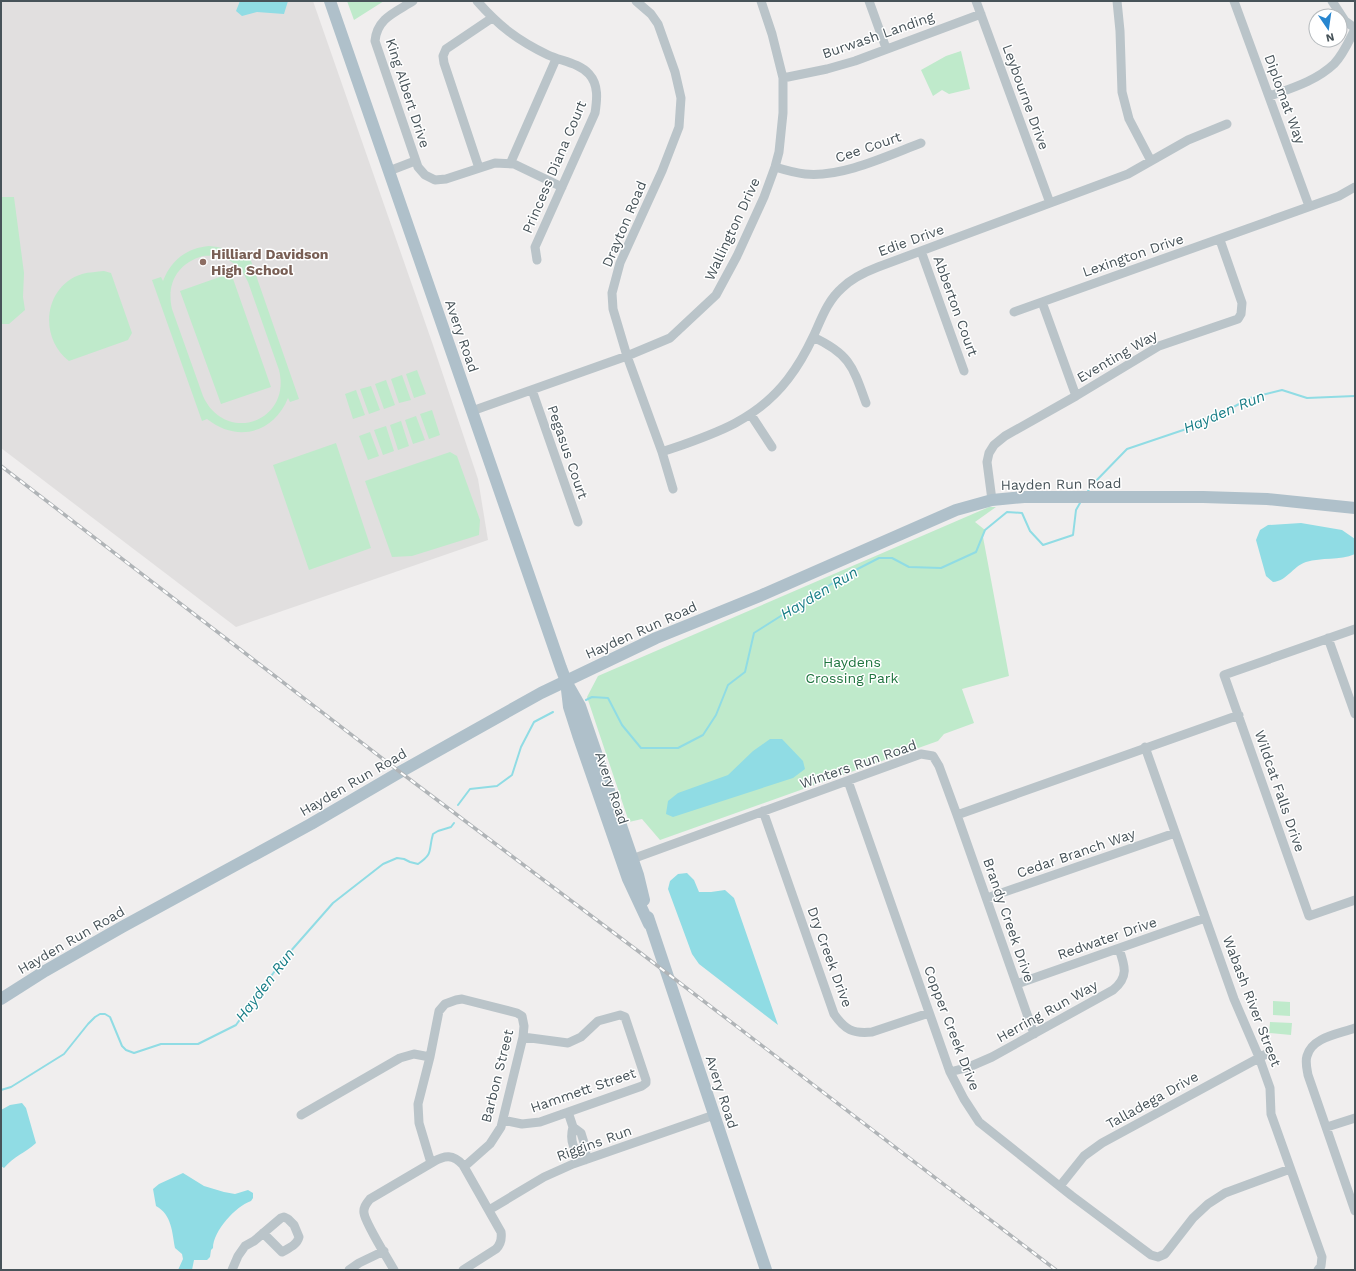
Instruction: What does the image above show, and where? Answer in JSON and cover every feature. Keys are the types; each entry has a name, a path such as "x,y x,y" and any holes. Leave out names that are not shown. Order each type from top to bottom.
{"main road":[{"name":"Avery Road","path":"330,1 566,681 580,706 638,875 649,924 766,1270"},
{"name":"Hayden Run Road","path":"1,999 122,927 311,824 400,772 566,681 656,638 782,586 956,510 992,500 1024,496 1203,497 1282,500 1355,508"},
{"name":"Avery Road","path":"566,681 569,707 578,735 628,879 649,924"}],"street":[{"name":"King Albert Drive","path":"389,172 416,161 375,42 377,29 385,19 413,1"},
{"name":"Princess Diana Court","path":"477,1 492,18 512,35 556,59 582,68 590,75 598,98 595,112 535,247 537,260"},
{"name":"Drayton Road","path":"636,1 651,14 658,24 675,72 681,98 679,127 662,171 620,262 612,293 613,309 627,356 674,489"},
{"name":"Wallington Drive","path":"472,411 627,356 670,338 716,295 737,256 764,197 779,152 783,113 783,78 772,34 761,1"},
{"path":"869,1 886,48"},
{"name":"Leybourne Drive","path":"976,1 1050,203"},
{"path":"1117,1 1120,31 1122,92 1129,119 1151,160"},
{"name":"Diplomat Way","path":"1234,1 1309,206"},
{"path":"1270,96 1304,84 1321,74 1335,63 1345,48 1355,29 1344,21 1332,1"},
{"name":"Burwash Landing","path":"783,78 827,69 855,61 886,48 980,14"},
{"path":"479,168 443,56 446,49 492,18"},
{"path":"510,164 556,59"},
{"name":"Edie Drive","path":"662,452 708,436 739,422 751,415 771,398 798,365 831,301 841,289 852,280 865,273 921,251 1128,174 1188,140 1227,124"},
{"name":"Cee Court","path":"775,167 805,174 825,175 844,172 921,143"},
{"path":"416,161 418,167 425,175 435,180 446,180 495,163 514,164 562,187"},
{"name":"Lexington Drive","path":"1014,312 1220,240 1338,196 1355,187"},
{"name":"Eventing Way","path":"992,500 987,462 989,453 994,445 1005,436 1076,396 1159,346 1238,319 1241,314 1242,303 1220,240"},
{"name":"Abberton Court","path":"921,251 964,371"},
{"path":"1042,302 1076,396"},
{"path":"813,337 834,348 844,356 854,374 866,403"},
{"name":"Pegasus Court","path":"532,390 578,522"},
{"path":"751,415 772,447"},
{"path":"1355,629 1328,638 1355,714"},
{"name":"Wildcat Falls Drive","path":"1328,638 1224,675 1309,916 1355,900"},
{"path":"957,815 1238,715"},
{"name":"Wabash River Street","path":"1145,747 1234,999 1259,1057 1270,1088 1271,1114 1322,1257 1319,1268"},
{"name":"Winters Run Road","path":"632,859 921,754 933,756 939,766 957,815"},
{"name":"Copper Creek Drive","path":"848,781 950,1072 964,1099 979,1122 1151,1255 1158,1257 1165,1254 1193,1218 1208,1204 1225,1193 1290,1169"},
{"name":"Dry Creek Drive","path":"763,811 834,1014 840,1022 854,1032 863,1033 872,1032 929,1013"},
{"name":"Brandy Creek Drive","path":"957,815 1034,1034"},
{"name":"Cedar Branch Way","path":"987,898 1175,833"},
{"name":"Redwater Drive","path":"1017,984 1205,918"},
{"name":"Herring Run Way","path":"950,1072 970,1067 992,1057 1113,990 1124,978 1125,969 1119,949"},
{"name":"Barbon Street","path":"430,1057 439,1011 445,1004 462,999 517,1013 522,1016 524,1020 523,1037 501,1127 490,1144 464,1167"},
{"name":"Hammett Street","path":"503,1120 522,1124 531,1124 642,1086 646,1083 625,1017 620,1015 598,1021 581,1037 568,1043 523,1037"},
{"path":"1355,1028 1322,1039 1309,1052 1306,1064 1308,1075 1353,1198 1355,1211"},
{"name":"Talladega Drive","path":"1060,1186 1084,1156 1102,1143 1268,1052"},
{"path":"301,1115 400,1058 414,1054 430,1057 418,1104 419,1123 431,1162"},
{"path":"568,1112 573,1127 571,1136 576,1153 585,1160"},
{"name":"Riggins Run","path":"489,1210 544,1177 573,1164 714,1115"},
{"path":"1327,1127 1355,1118"},
{"path":"394,1270 368,1223 364,1213 365,1205 370,1199 431,1162 441,1157 449,1156 458,1160 464,1167 501,1232 501,1242 496,1249 463,1270"},
{"path":"232,1270 238,1256 245,1246 263,1232"},
{"path":"349,1270 359,1263 384,1251"}],"shaded area":[{"name":"Hilliard Davidson High School","path":"1,1 313,1 478,479 488,540 236,627 1,448"}],"green space":[{"path":"347,1 384,1 354,20"},
{"path":"961,51 970,89 949,94 942,90 933,96 921,70 946,56"},
{"path":"1,197 14,197 24,273 23,297 25,310 9,324 1,324"},
{"path":"201,247 219,247 245,259 250,258 299,399 290,402 288,398 282,410 274,419 254,431 230,431 207,419 202,421 152,280 161,277 163,281 170,267 175,261 187,252","holes":["203,256 224,258 230,261 245,275 279,370 280,388 276,403 266,414 254,421 240,423 226,420 213,411 203,396 172,309 171,291 176,275 194,259"]},
{"path":"104,271 111,273 132,333 128,340 69,361 59,351 49,326 53,300 60,289 69,280 82,274"},
{"path":"231,273 271,387 221,404 180,291"},
{"path":"417,370 426,394 414,398 406,374"},
{"path":"402,375 411,400 399,403 391,379"},
{"path":"386,380 395,405 384,409 375,384"},
{"path":"371,386 380,410 369,414 360,389"},
{"path":"356,390 365,415 353,419 345,394"},
{"path":"432,410 440,435 429,439 420,414"},
{"path":"416,416 425,440 413,444 405,420"},
{"path":"401,421 409,446 398,450 390,425"},
{"path":"386,426 394,451 383,455 374,430"},
{"path":"370,432 379,456 368,460 359,436"},
{"path":"336,443 371,548 309,570 273,465"},
{"path":"450,452 457,456 480,520 479,535 412,556 392,557 365,481"},
{"name":"Haydens Crossing Park","path":"989,507 996,507 975,522 985,530 983,537 1009,676 962,689 974,723 944,734 938,741 660,840 642,819 629,822 587,697 598,676"},
{"path":"1273,1001 1290,1002 1290,1016 1273,1015"},
{"path":"1270,1022 1292,1023 1291,1035 1269,1033"}],"water":[{"path":"240,1 288,1 284,14 257,12 242,16 236,11"},
{"path":"1301,523 1342,530 1355,539 1355,554 1343,558 1306,562 1297,567 1286,577 1273,582 1266,576 1256,540 1260,530 1268,525"},
{"path":"770,739 782,739 803,761 805,769 793,778 673,817 666,814 668,801 678,793 728,775 753,751"},
{"path":"687,873 694,880 699,892 725,890 734,898 778,1025 699,964 692,954 668,889 670,881 678,874"},
{"path":"22,1103 26,1108 36,1143 12,1160 4,1168 1,1166 1,1110 10,1105"},
{"path":"183,1173 204,1186 224,1192 235,1194 248,1190 253,1193 253,1198 251,1201 232,1214 221,1227 214,1241 210,1257 207,1260 194,1260 192,1270 178,1270 183,1259 182,1254 175,1248 172,1230 168,1219 156,1206 153,1189 159,1184"}],"waterway":[{"name":"Hayden Run","path":"1088,491 1127,449 1204,423 1250,398 1282,390 1307,398 1355,396"},
{"name":"Hayden Run","path":"586,700 592,697 608,698 622,725 641,748 678,748 703,735 716,715 728,685 745,672 754,633 844,576 879,558 892,558 909,567 941,568 976,552 985,530 1007,512 1022,513 1030,531 1043,545 1073,535 1076,510 1080,503"},
{"name":"Hayden Run","path":"458,805 470,789 497,786 512,775 521,747 534,722 553,712"},
{"name":"Hayden Run","path":"1,1090 11,1087 64,1054 88,1024 100,1014 105,1014 110,1017 122,1046 126,1050 134,1053 161,1044 198,1044 236,1025 282,961 333,903 383,864 397,858 418,864 430,851 433,834 451,827 454,823"}],"railway":[{"path":"1,466 400,772 638,951 1056,1270"}],"place":[{"name":"Hilliard Davidson High School","path":"203,262"}]}
